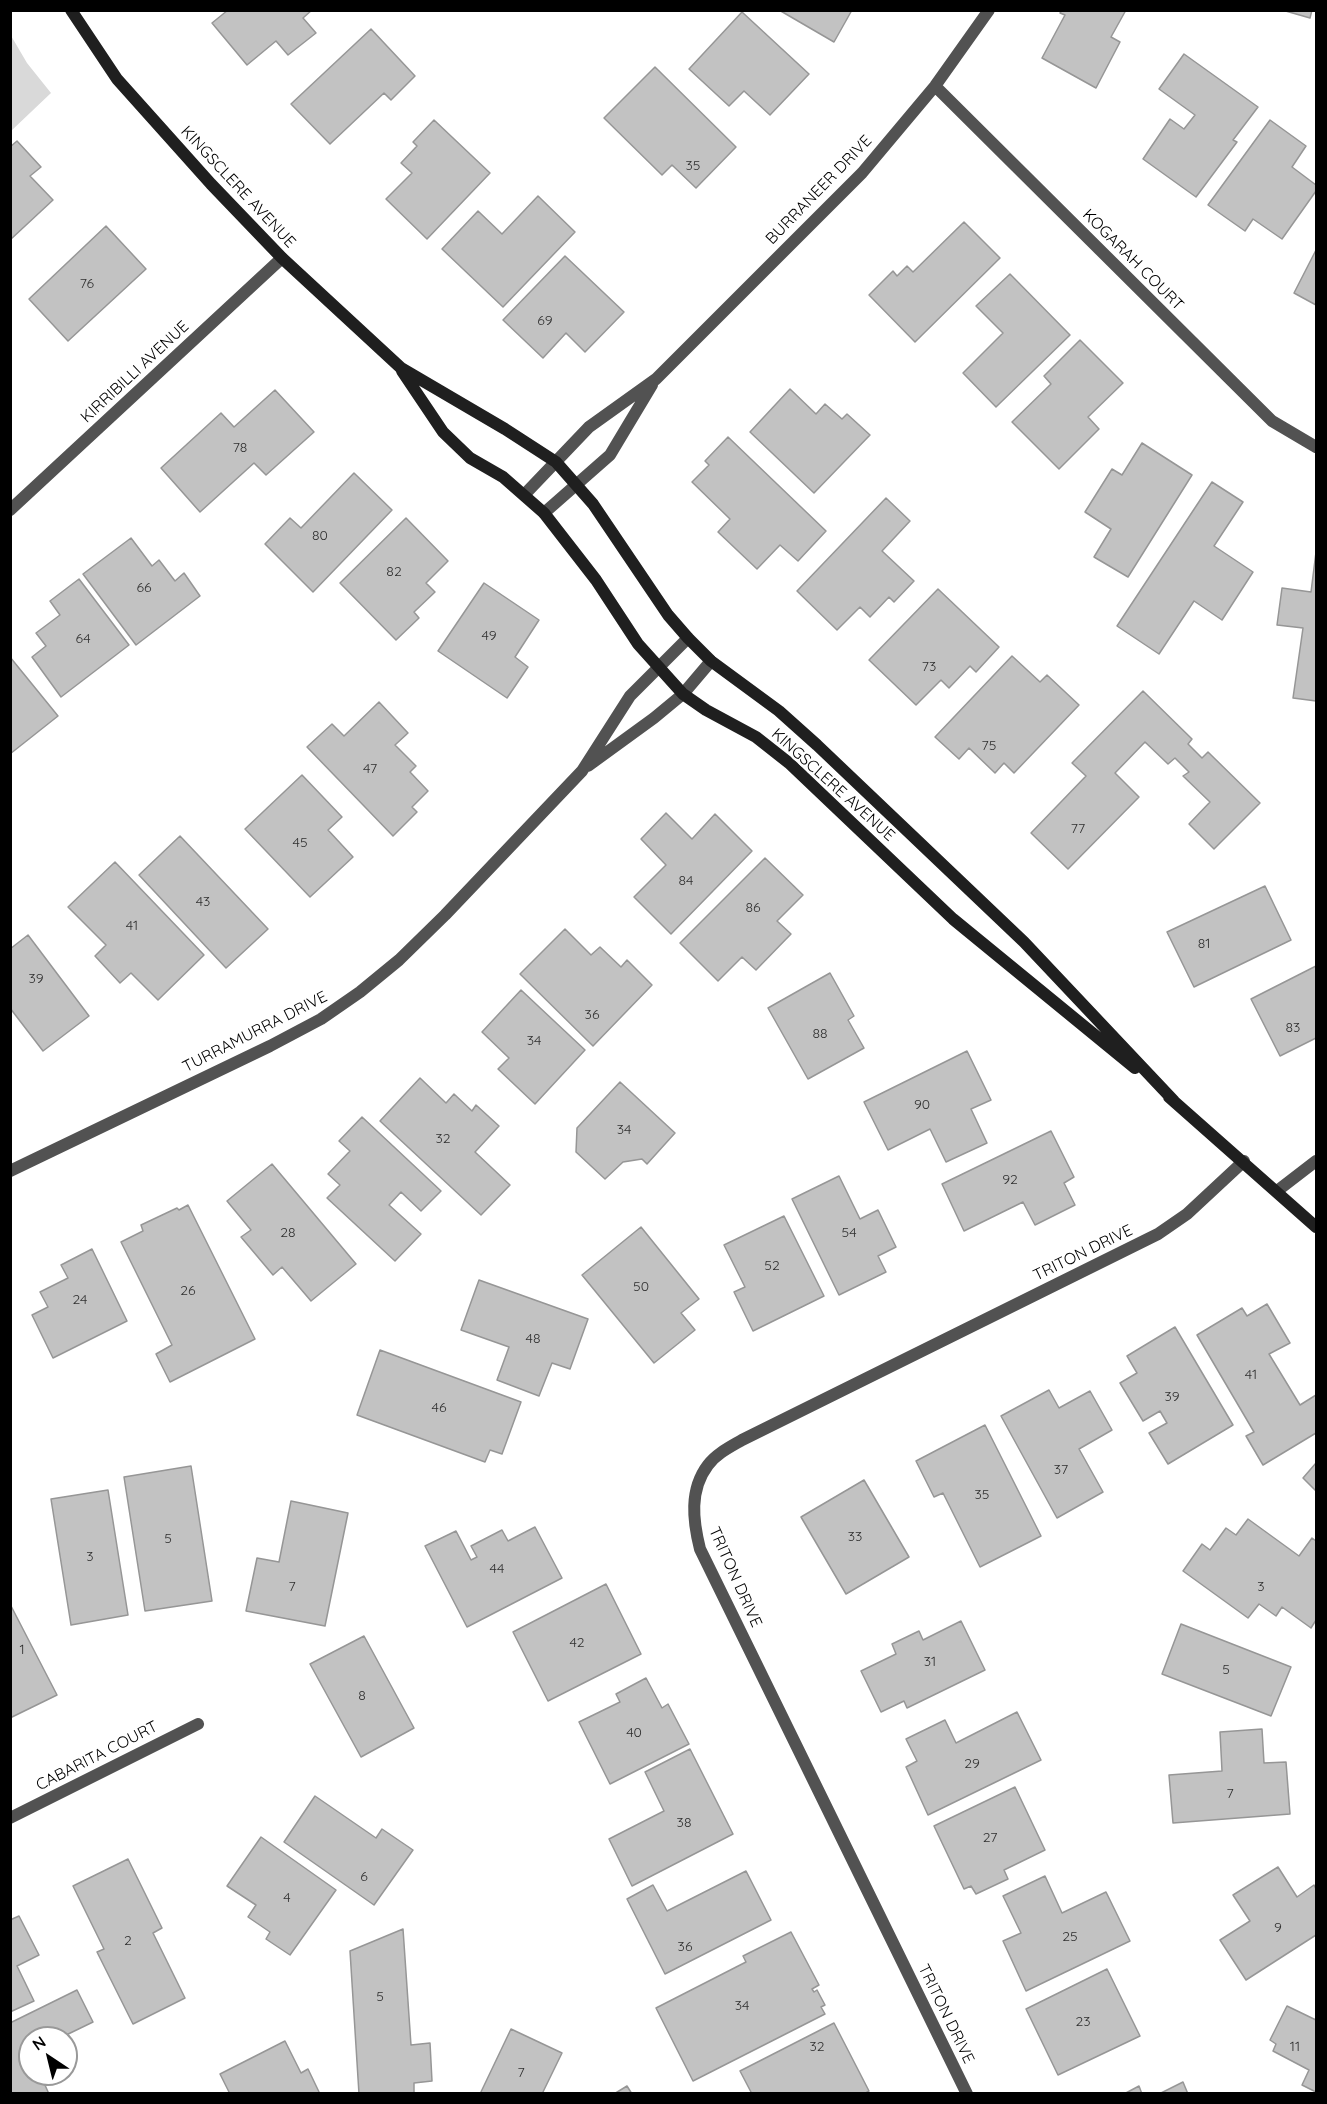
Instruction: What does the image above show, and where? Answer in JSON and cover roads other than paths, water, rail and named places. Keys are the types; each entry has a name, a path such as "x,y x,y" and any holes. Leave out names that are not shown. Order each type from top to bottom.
{"main road":[{"name":"KINGSCLERE AVENUE","path":"71,10 117,79 211,184 282,258 401,368 556,462 593,504 668,615 688,638 711,661 779,711 818,745 1024,942 1174,1101"},
{"name":"KINGSCLERE AVENUE","path":"401,368 443,432 470,458 503,477 544,513 596,580 638,644 683,693 706,710 756,737 789,763 954,919 1174,1101 1317,1227"}],"street":[{"name":"BURRANEER DRIVE","path":"525,494 589,427 656,379 861,173 934,86 989,10"},
{"name":"KOGARAH COURT","path":"934,86 1272,421 1317,447"},
{"name":"KIRRIBILLI AVENUE","path":"10,510 282,258"},
{"name":"BURRANEER DRIVE","path":"544,513 610,455 656,379"},
{"name":"TURRAMURRA DRIVE","path":"582,771 630,696 688,638"},
{"name":"TURRAMURRA DRIVE","path":"10,1171 270,1046 321,1019 350,999 399,960 445,915 582,771 654,718 683,693 711,661"},
{"name":"TRITON DRIVE","path":"967,2094 700,1549 694,1525 694,1504 698,1485 707,1466 724,1451 742,1440 1158,1234 1187,1214 1244,1161"},
{"path":"1277,1191 1317,1161"},
{"name":"CABARITA COURT","path":"10,1818 198,1724"}]}
